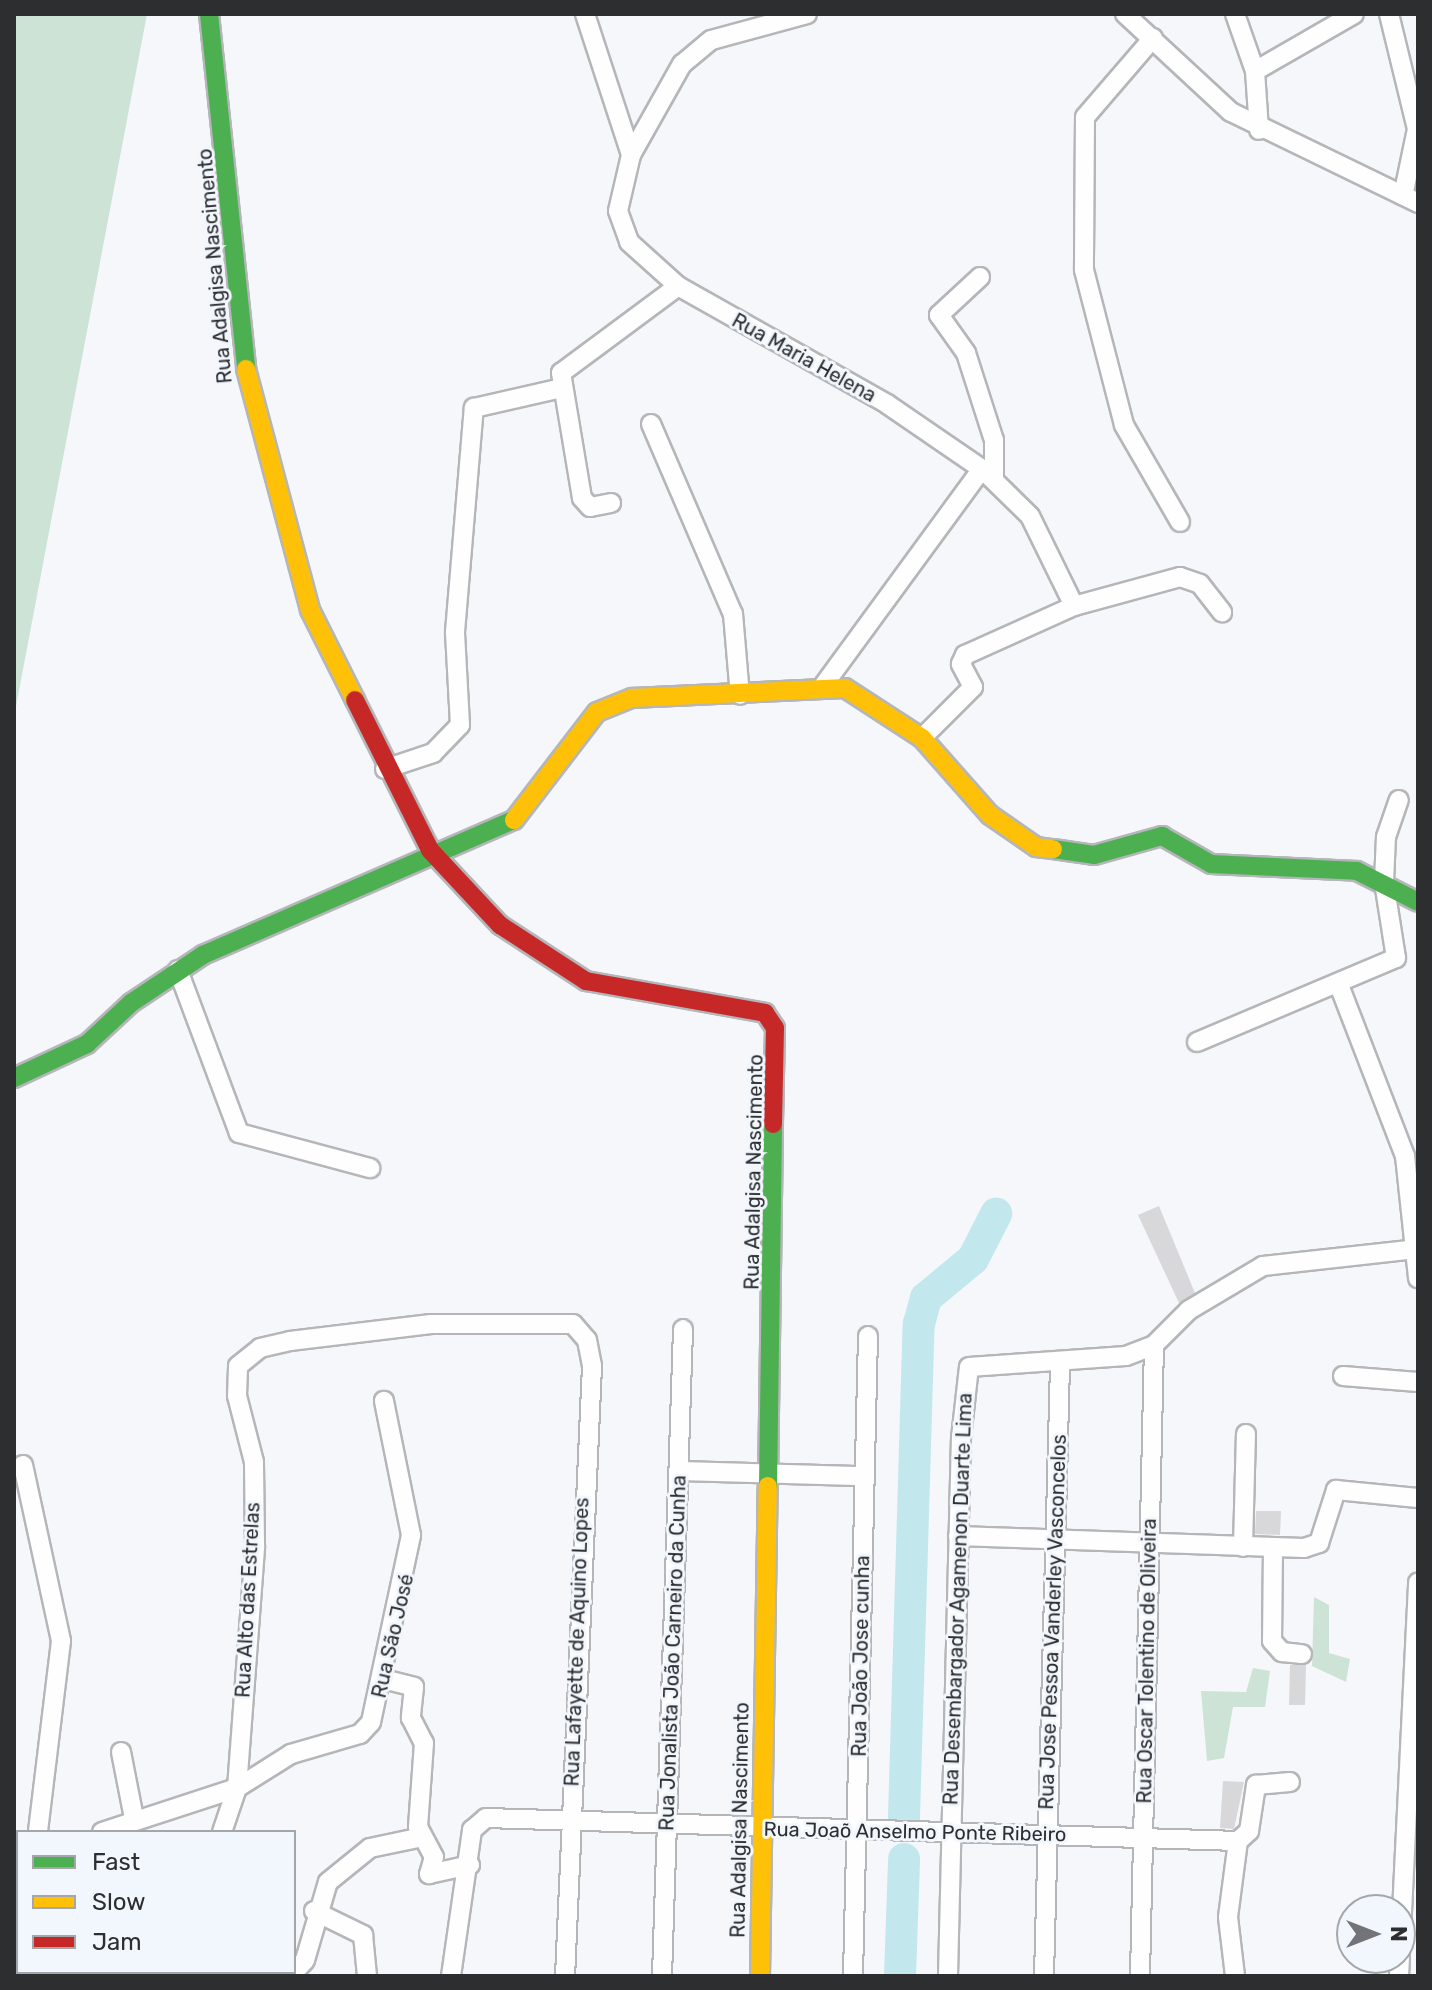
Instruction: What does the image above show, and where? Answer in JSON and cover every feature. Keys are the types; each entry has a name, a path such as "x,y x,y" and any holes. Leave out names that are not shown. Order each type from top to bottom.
{"street":[{"name":"Rua Adalgisa Nascimento","path":"209,14 231,180 247,386 260,444 310,610 385,769 430,850 475,904 586,981 729,1001 772,1019 778,1039 774,1473 760,1829 760,1976"},
{"path":"585,14 631,155"},
{"name":"Rua Maria Helena","path":"807,14 756,23 696,50 631,155 619,198 623,232 678,286 887,404 988,475 1042,534 1074,606"},
{"path":"1125,14 1211,97 1259,130 1410,200 1417,129 1389,14"},
{"path":"1235,14 1255,71 1259,130"},
{"path":"1255,71 1354,14"},
{"path":"1153,38 1085,117 1084,270 1124,425 1180,522"},
{"path":"823,686 988,475 994,440 966,353 939,315 980,277"},
{"path":"611,503 590,507 582,498 562,388 568,361 636,322 678,286"},
{"path":"385,769 433,753 460,725 455,632 474,408 562,388"},
{"path":"651,424 733,614 740,695"},
{"path":"922,738 973,687 961,664 965,655 1074,606 1180,577 1200,584 1222,612"},
{"path":"14,1078 87,1044 178,970 430,850 517,820 606,706 632,698 740,695 823,686 869,698 922,738 990,815 1036,847 1094,855 1157,835 1211,864 1357,871 1384,882 1418,902"},
{"path":"1197,1042 1339,985 1396,958 1384,882 1386,837 1399,800"},
{"path":"178,970 239,1133 370,1168"},
{"path":"1339,985 1402,1147 1417,1249 1418,1278"},
{"path":"1060,1365 1154,1345 1189,1310 1263,1266 1417,1249"},
{"name":"Rua Alto das Estrelas","path":"223,1830 237,1788 255,1546 254,1462 238,1366 260,1348 290,1341 431,1324 565,1321"},
{"name":"Rua Lafayette de Aquino Lopes","path":"565,1321 587,1340 592,1366 569,1825 565,1976"},
{"name":"Rua Jonalista João Carneiro da Cunha","path":"662,1976 681,1471 683,1329"},
{"name":"Rua João Jose cunha","path":"853,1976 868,1336"},
{"name":"Rua Oscar Tolentino de Oliveira","path":"1140,1976 1154,1345"},
{"name":"Rua Desembargador Agamenon Duarte Lima","path":"948,1976 958,1536 969,1367 988,1360 1060,1365"},
{"name":"Rua Jose Pessoa Vanderley Vasconcelos","path":"1044,1976 1060,1365"},
{"path":"1343,1376 1418,1382"},
{"name":"Rua São José","path":"237,1788 291,1754 360,1734 383,1679 411,1535 384,1401"},
{"path":"1243,1547 1246,1434"},
{"path":"23,1465 61,1641 38,1830"},
{"path":"681,1471 865,1476"},
{"path":"958,1536 1273,1548 1319,1543 1336,1490 1418,1498"},
{"path":"1273,1548 1272,1641 1282,1652 1302,1654"},
{"path":"1406,1894 1411,1838 1418,1582"},
{"path":"383,1679 414,1687 411,1718 424,1743 422,1837 434,1857 429,1874 470,1865 451,1976"},
{"path":"121,1752 134,1818"},
{"path":"1235,1976 1228,1917 1238,1841 1249,1831 1256,1785 1290,1782"},
{"path":"107,1830 134,1818 237,1788"},
{"name":"Rua Joaõ Anselmo Ponte Ribeiro","path":"470,1865 473,1827 496,1817 569,1825 1238,1841"},
{"path":"296,1970 305,1960 314,1911 350,1858 422,1837"},
{"path":"314,1911 363,1935 367,1976"}],"green space":[{"path":"14,14 147,14 14,717"},
{"path":"1314,1597 1329,1605 1329,1653 1350,1659 1346,1682 1312,1666"},
{"path":"1253,1668 1270,1671 1265,1707 1233,1707 1224,1758 1207,1761 1201,1691 1246,1692"}],"building":[{"path":"1159,1206 1195,1293 1179,1303 1138,1215"},
{"path":"1256,1511 1281,1511 1280,1535 1255,1534"},
{"path":"1290,1665 1306,1665 1305,1705 1289,1705"},
{"path":"1223,1781 1244,1782 1234,1829 1220,1828"}],"waterway":[{"path":"904,1817 919,1324 926,1298 973,1259 996,1214"},
{"path":"900,1976 904,1859"}],"traffic: fast":[{"path":"209,14 246,369"},
{"path":"14,1078 87,1044 131,1003 203,955 514,820"},
{"path":"1053,849 1094,855 1162,836 1211,864 1357,871 1418,902"},
{"path":"768,1486 773,1124"}],"traffic: slow":[{"path":"246,369 310,610 355,700"},
{"path":"514,820 597,712 632,698 845,688 922,738 990,815 1036,847 1053,849"},
{"path":"760,1976 768,1486"}],"traffic: jam":[{"path":"355,700 430,850 500,925 586,981 765,1013 775,1028 773,1124"}]}
